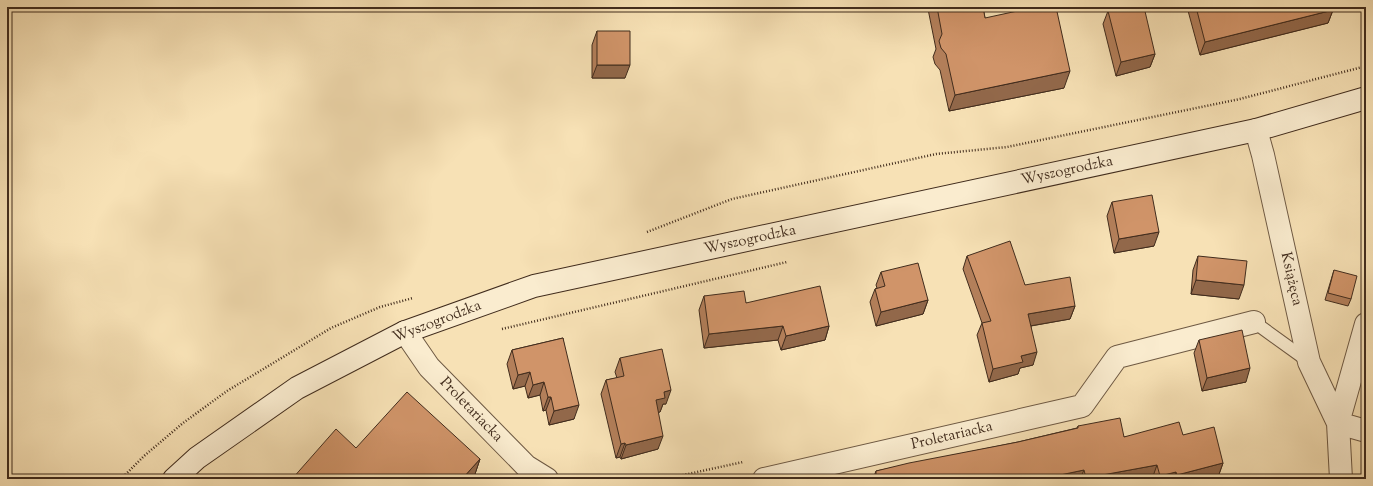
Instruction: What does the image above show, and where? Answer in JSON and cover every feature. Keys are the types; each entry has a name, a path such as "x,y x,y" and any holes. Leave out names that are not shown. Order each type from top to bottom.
{"main road":[{"name":"Wyszogrodzka","path":"174,479 197,458 297,388 405,332 534,286 1256,130 1366,98"},
{"name":"Książęca","path":"1256,130 1263,155 1309,362 1338,423"},
{"name":"Proletariacka","path":"764,479 1082,406 1117,357 1254,322"},
{"name":"Książęca","path":"1341,479 1338,423 1366,324"},
{"name":"Proletariacka","path":"405,332 429,367 526,466 547,479"},
{"path":"1338,423 1366,431"}],"lane":[{"path":"1254,322 1309,362"}],"path":[{"path":"496,330 789,261"}],"building":[{"path":"937,7 983,7 985,18 1022,10 1025,7 1056,7 1070,71 955,95 946,54 941,48 939,41 942,34"},
{"path":"1123,7 1144,7 1155,54 1121,62 1108,11"},
{"path":"1196,7 1332,7 1333,10 1205,42"},
{"path":"597,31 630,31 630,65 597,65"},
{"path":"1152,195 1159,232 1119,239 1112,202"},
{"path":"1010,241 1025,285 1070,277 1075,306 1028,314 1037,352 1021,356 1023,362 993,369 982,323 991,321 967,256"},
{"path":"1198,256 1247,261 1244,285 1196,280"},
{"path":"918,263 928,300 881,312 875,289 885,286 881,272"},
{"path":"1334,270 1357,276 1351,299 1328,293"},
{"path":"820,286 829,326 786,336 783,326 709,334 704,296 744,291 746,303"},
{"path":"1242,330 1250,368 1207,378 1199,340"},
{"path":"563,338 579,405 554,411 551,397 548,397 544,382 533,385 530,372 518,375 512,350"},
{"path":"662,349 671,390 664,392 665,398 656,400 663,436 626,445 625,443 621,444 606,380 624,376 620,358"},
{"path":"407,392 480,459 462,479 417,479 412,474 408,479 292,479 336,429 356,448"},
{"path":"8,413 11,479 7,479"},
{"path":"1120,418 1124,437 1179,422 1183,435 1214,427 1223,463 1177,475 1176,472 1160,476 1157,465 1086,478 1084,470 1041,479 859,479 876,475 876,471 909,463 1018,442 1078,428 1078,426"}]}
